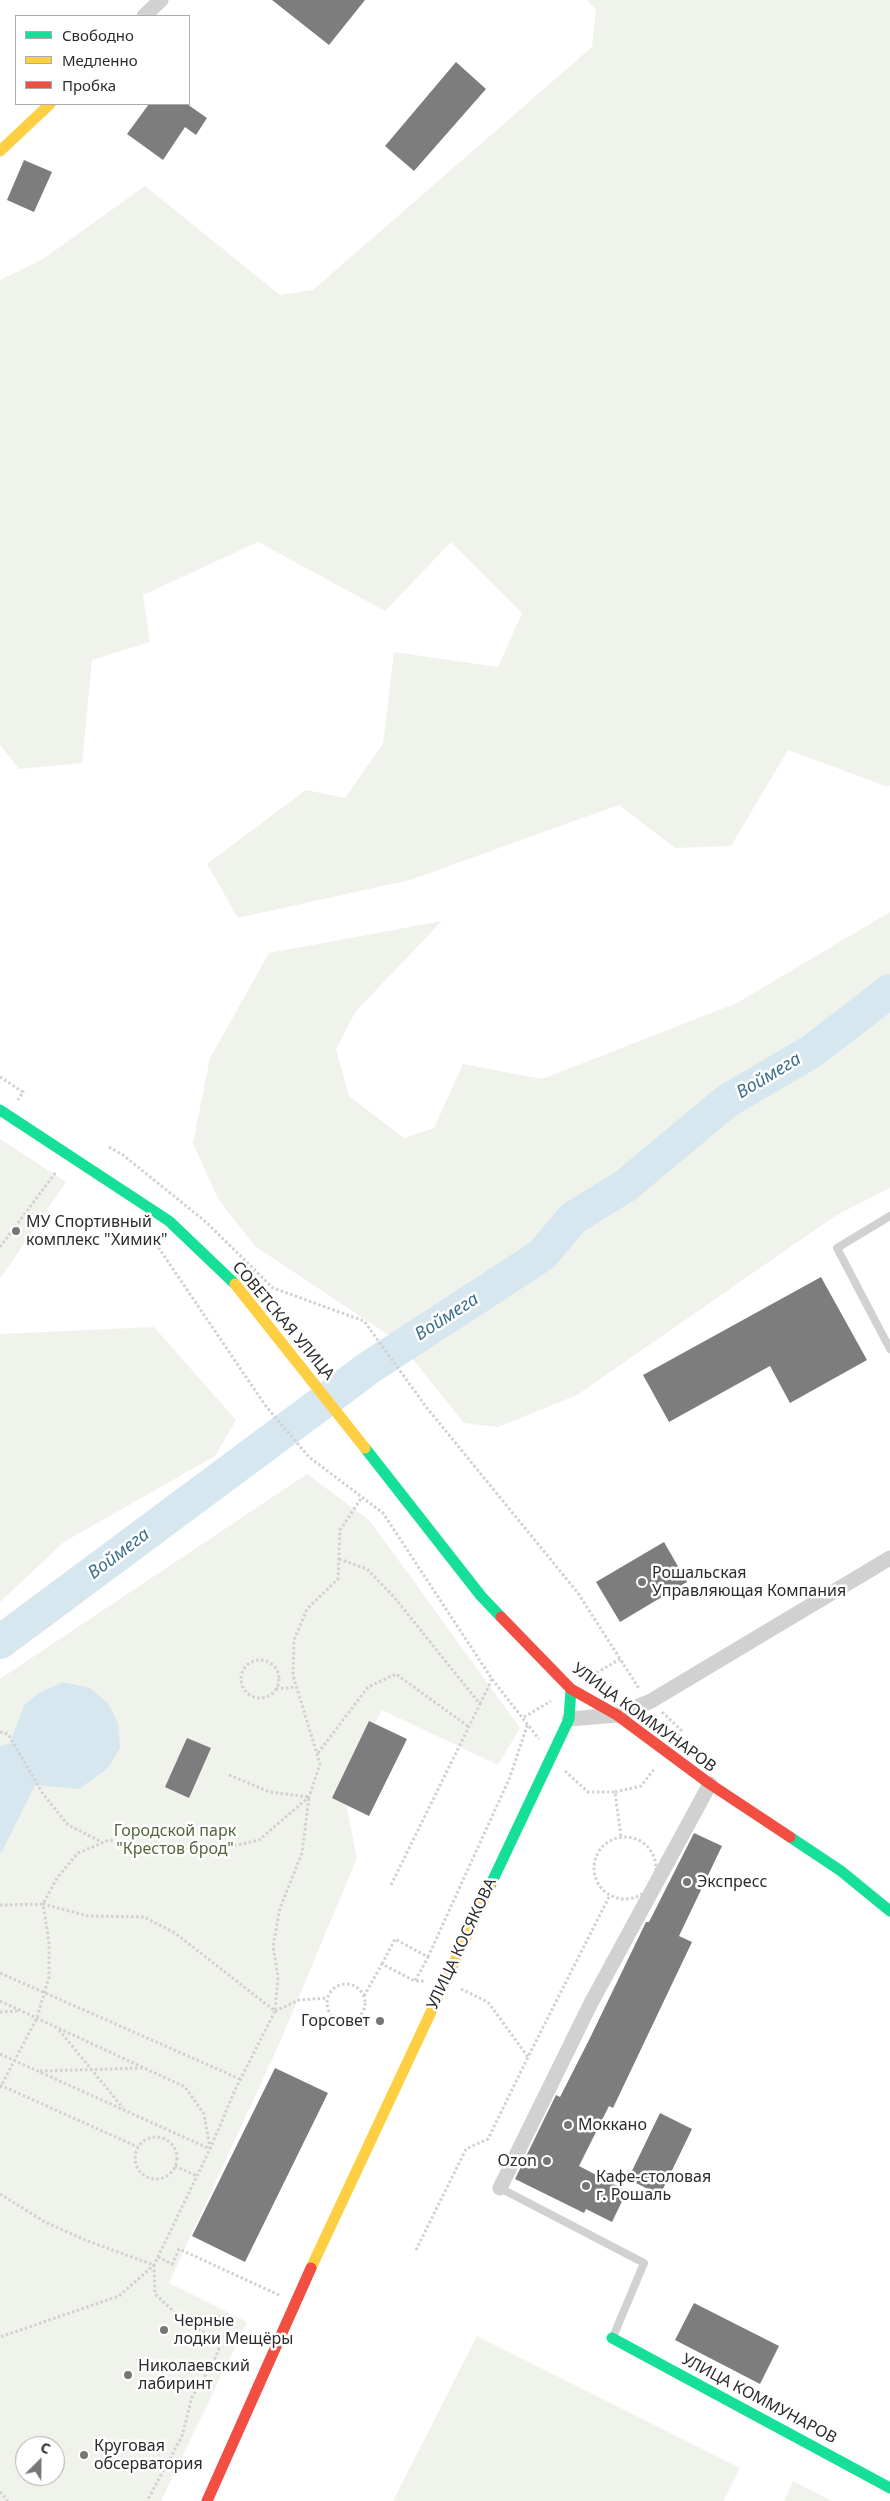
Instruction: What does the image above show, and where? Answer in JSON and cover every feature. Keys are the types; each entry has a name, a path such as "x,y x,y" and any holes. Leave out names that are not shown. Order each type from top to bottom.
{"street":[{"path":"145,15 161,0"},
{"path":"0,151 49,105"},
{"name":"СОВЕТСКАЯ УЛИЦА","path":"0,1110 169,1221 238,1287 359,1441"},
{"name":"УЛИЦА КОММУНАРОВ","path":"359,1441 481,1596 570,1689 617,1715 710,1784 841,1872 890,1911"},
{"path":"569,1719 617,1715 651,1701 890,1558"},
{"name":"УЛИЦА КОСЯКОВА","path":"207,2501 348,2186 569,1719 572,1696 570,1689"},
{"path":"500,2188 591,2002 710,1784"},
{"name":"УЛИЦА КОММУНАРОВ","path":"612,2338 890,2488"}],"lane":[{"path":"890,1216 837,1248 890,1349"},
{"path":"500,2188 644,2264 612,2338"}],"path":[{"path":"109,1147 123,1155 206,1222 273,1288 364,1321 427,1408 578,1593 638,1687 651,1701"},
{"path":"48,1167 64,1178"},
{"path":"0,1247 56,1172"},
{"path":"145,1231 153,1237 265,1404 309,1457 383,1513 492,1679 528,1722 551,1758 588,1792 615,1792 621,1837"},
{"path":"0,2337 119,2296 154,2265 198,2176 240,2079 275,2011 278,1978 273,1946 280,1908 302,1853 309,1797 320,1764 292,1675 294,1640 307,1609 338,1578 340,1530 362,1497"},
{"path":"339,1559 367,1568 394,1597 480,1704"},
{"path":"276,1689 279,1676 271,1664 257,1660 244,1669 242,1684 252,1696 265,1697 276,1689 296,1686"},
{"path":"317,1754 368,1686 396,1674 469,1727"},
{"path":"391,1885 492,1679"},
{"path":"416,1981 510,1777 528,1722"},
{"path":"0,1732 8,1734 43,1794 68,1825 102,1842"},
{"path":"230,1775 270,1792 309,1797"},
{"path":"138,2147 1,2086 37,2018 49,1977 43,1904 57,1878 78,1853 102,1842 109,1840 166,1849 215,1850 259,1840 309,1797"},
{"path":"621,1837 640,1841 648,1847 653,1855 655,1874 646,1890 638,1896 629,1898 610,1895 597,1881 595,1862 604,1845 621,1837"},
{"path":"416,2250 466,2149 488,2139 610,1895"},
{"path":"0,1905 43,1904 88,1916 144,1917 176,1933 275,2011"},
{"path":"364,1996 353,1985 337,1986 327,1998 328,2011 337,2021 344,2023 352,2022 364,2012 364,1996 394,1939 428,1957"},
{"path":"382,1964 416,1981 444,1981 488,2002 528,2057"},
{"path":"0,1973 240,2079"},
{"path":"275,2011 299,2000 327,1998"},
{"path":"0,2001 185,2087 204,2114 210,2149"},
{"path":"0,2012 22,2011"},
{"path":"58,2027 125,2110"},
{"path":"0,2049 7,2057"},
{"path":"0,2054 210,2149"},
{"path":"39,2071 144,2068"},
{"path":"160,2137 166,2140 176,2152 175,2166 163,2177 148,2177 138,2168 135,2161 138,2147 147,2138 160,2137"},
{"path":"175,2166 198,2176"},
{"path":"0,2194 45,2222 85,2240 154,2265"},
{"path":"158,2257 172,2264 179,2249 295,2303"},
{"path":"147,2501 182,2436 192,2397 213,2363 220,2346 207,2334 179,2316 154,2294 154,2265"},
{"path":"179,2316 220,2316"},
{"path":"0,2492 8,2501"}],"green space":[{"path":"587,0 890,0 890,785 888,787 788,750 731,846 675,848 619,805 410,880 238,918 207,864 306,790 345,798 383,744 394,652 498,667 522,613 451,542 385,611 258,542 143,595 150,642 92,660 82,763 19,769 0,745 0,280 43,259 145,186 280,295 313,290 592,47 596,10"},
{"path":"890,912 890,1188 835,1216 577,1395 498,1427 464,1423 399,1342 256,1247 218,1199 193,1143 210,1058 269,953 442,921 356,1011 336,1049 349,1096 404,1138 434,1128 463,1064 542,1079 737,1003"},
{"name":"МУ Спортивный комплекс \"Химик\"","path":"0,1139 66,1182 0,1279"},
{"path":"154,1327 236,1420 215,1456 64,1542 0,1602 0,1334"},
{"name":"Городской парк \"Крестов брод\"","path":"307,1474 370,1521 520,1728 498,1765 382,1710 342,1785 357,1858 280,2042 169,2283 247,2322 161,2501 0,2501 0,1679"},
{"path":"477,2336 740,2468 723,2501 393,2501"},
{"path":"793,2481 832,2501 784,2501"}],"shaded area":[{"path":"63,1682 90,1688 108,1703 118,1723 120,1748 108,1768 79,1789 35,1785 2,1852 0,1852 0,1747 10,1743 24,1705 39,1693"}],"building":[{"path":"272,0 365,0 329,45"},
{"path":"456,62 486,89 414,171 385,146"},
{"path":"148,105 188,105 207,118 196,135 185,127 163,160 127,134"},
{"path":"24,160 52,172 34,212 7,200"},
{"path":"821,1277 867,1360 790,1403 770,1366 669,1422 643,1375"},
{"name":"Рошальская Управляющая Компания","path":"664,1542 687,1582 620,1622 596,1582"},
{"path":"369,1721 407,1739 369,1816 332,1798"},
{"path":"187,1738 211,1748 189,1798 165,1787"},
{"path":"694,1833 722,1846 679,1936 692,1942 613,2108 609,2106 579,2166 627,2191 612,2222 586,2209 584,2213 515,2179 556,2095 560,2097 646,1922 649,1922"},
{"path":"275,2068 328,2093 245,2262 192,2236"},
{"path":"660,2113 692,2129 660,2195 628,2179"},
{"path":"694,2303 779,2346 760,2384 675,2340"}],"waterway":[{"name":"Воймега","path":"0,1642 370,1367 542,1255 573,1218 625,1186 727,1101 812,1051 890,991"}],"traffic: fast":[{"path":"0,1110 169,1221 235,1284"},
{"path":"365,1448 481,1596 501,1617"},
{"path":"490,1886 569,1719 571,1689"},
{"path":"790,1837 841,1871 890,1911"},
{"path":"612,2338 890,2488"}],"traffic: slow":[{"path":"0,151 49,105"},
{"path":"235,1284 365,1448"},
{"path":"311,2268 490,1886"}],"traffic: jam":[{"path":"501,1617 571,1689 617,1715 710,1784 790,1837"},
{"path":"207,2501 311,2268"}],"place":[{"name":"МУ Спортивный комплекс \"Химик\"","path":"16,1231"},
{"name":"Рошальская Управляющая Компания","path":"642,1582"},
{"name":"Экспресс","path":"687,1882"},
{"name":"Горсовет","path":"380,2021"},
{"name":"Моккано","path":"568,2125"},
{"name":"Ozon","path":"547,2161"},
{"name":"Кафе-столовая г. Рошаль","path":"586,2186"},
{"name":"Черные лодки Мещёры","path":"164,2330"},
{"name":"Николаевский лабиринт","path":"128,2375"},
{"name":"Круговая обсерватория","path":"84,2455"}]}
